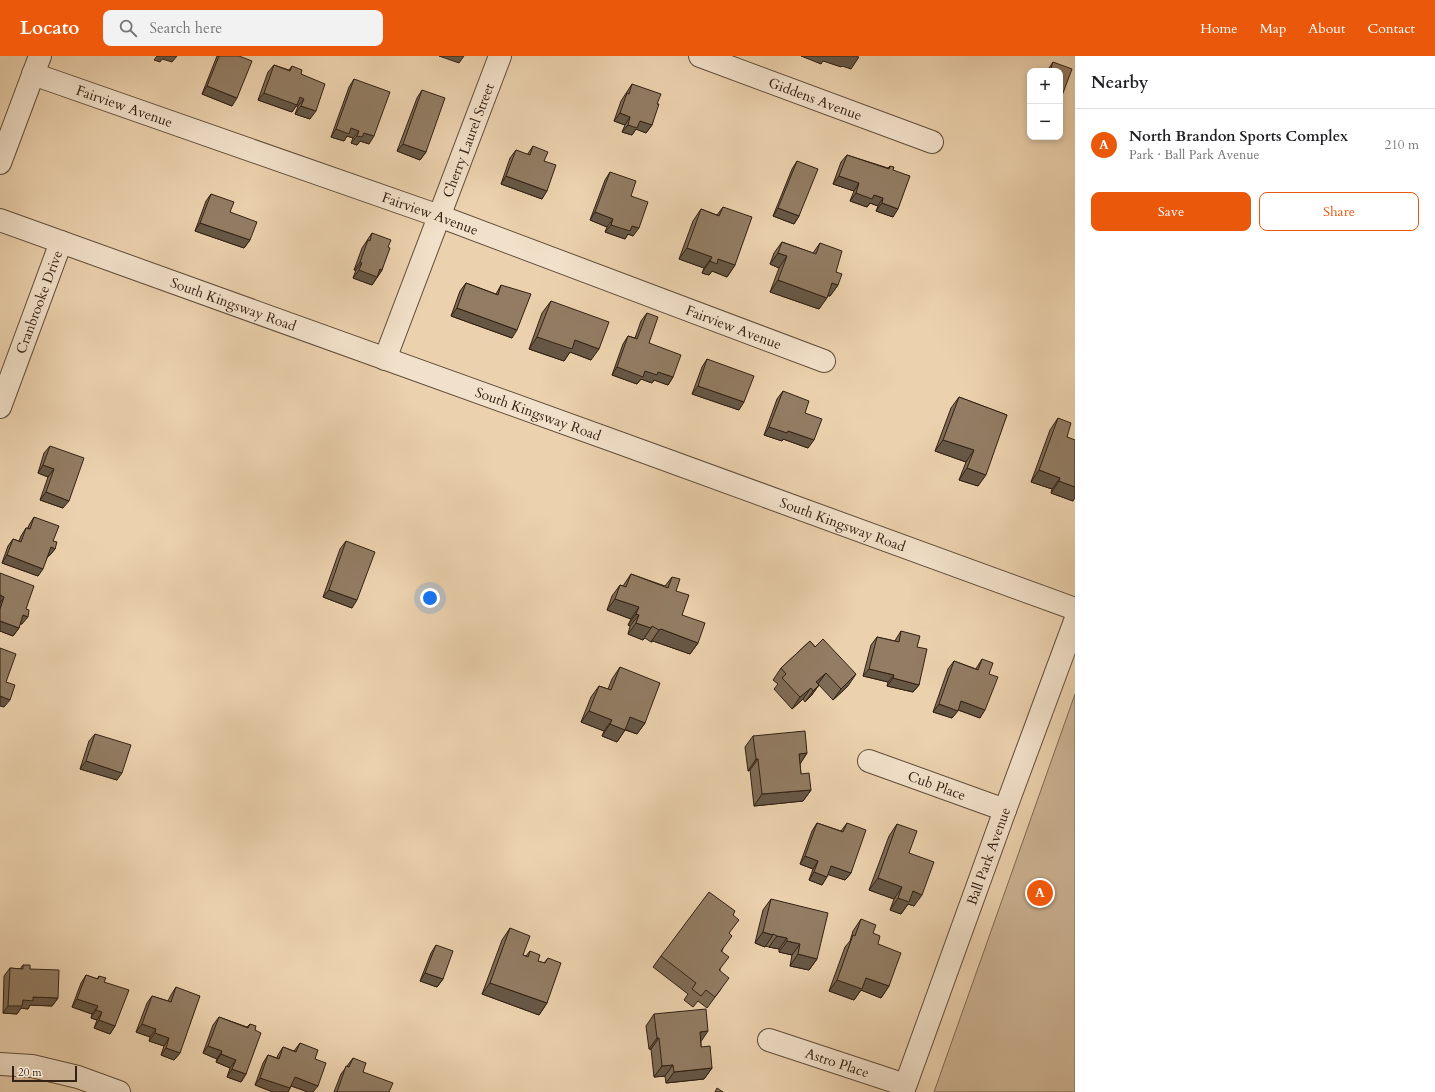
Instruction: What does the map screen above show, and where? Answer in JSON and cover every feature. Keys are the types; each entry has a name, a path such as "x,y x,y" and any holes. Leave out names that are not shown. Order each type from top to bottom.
{"street":[{"name":"Cherry Laurel Street","path":"385,359 500,56"},
{"name":"Giddens Avenue","path":"700,56 932,142"},
{"name":"Fairview Avenue","path":"36,65 824,361"},
{"path":"0,162 36,65"},
{"name":"South Kingsway Road","path":"0,220 1075,609"},
{"name":"Cranbrooke Drive","path":"0,407 61,242"},
{"name":"Ball Park Avenue","path":"904,1089 1075,621"},
{"name":"Cub Place","path":"869,761 1005,810"},
{"name":"Astro Place","path":"769,1040 904,1089"},
{"path":"0,1064 32,1066 78,1077 119,1092"}],"shaded area":[{"path":"1075,694 1075,1092 934,1092"}],"building":[{"path":"219,56 239,56 252,61 237,98 207,86"},
{"path":"1053,62 1072,69 1063,93 1063,68 1051,68"},
{"path":"274,65 290,71 292,66 302,70 301,74 325,84 316,111 301,106 304,99 300,97 297,105 264,93"},
{"path":"354,79 390,92 374,136 364,133 362,137 357,136 359,131 351,128 349,134 336,129"},
{"path":"632,84 661,94 652,125 640,121 637,128 628,125 630,117 620,113"},
{"path":"422,90 445,98 426,152 403,144"},
{"path":"533,146 548,152 544,161 556,165 547,191 506,176 516,150 530,155"},
{"path":"847,155 889,169 890,166 894,167 893,170 910,176 898,209 882,203 883,198 874,195 872,199 856,193 859,183 839,176"},
{"path":"797,161 818,169 799,216 778,208"},
{"path":"610,172 636,181 631,196 648,202 639,228 632,226 630,231 611,225 613,219 595,212"},
{"path":"211,194 234,202 230,212 257,222 250,240 200,223"},
{"path":"723,207 752,217 735,265 718,259 717,264 710,261 712,257 687,248 701,209 719,216"},
{"path":"372,233 391,240 388,247 390,248 382,270 380,269 377,277 359,270 362,263 360,262 368,240 370,241"},
{"path":"782,242 816,254 820,243 842,251 836,272 842,274 838,285 832,283 827,298 778,280 787,256 778,253"},
{"path":"466,283 498,295 501,285 531,294 517,330 457,308"},
{"path":"551,301 609,322 599,349 575,340 572,349 537,337"},
{"path":"647,313 658,317 649,343 681,355 673,377 658,372 657,375 645,371 643,377 617,367 628,336 637,339"},
{"path":"707,359 754,376 744,402 698,386"},
{"path":"783,391 809,401 805,413 822,419 814,440 788,431 787,433 769,427"},
{"path":"959,397 1007,415 986,475 967,468 974,450 943,440"},
{"path":"1058,418 1071,423 1067,437 1075,440 1075,487 1059,481 1060,478 1039,470"},
{"path":"50,446 84,458 69,501 46,492 54,469 43,465"},
{"path":"34,517 59,526 53,541 57,542 55,549 51,547 43,569 7,555 13,539 21,542 26,528 30,529"},
{"path":"346,541 375,552 357,600 329,590"},
{"path":"0,573 34,586 26,609 29,610 28,617 23,615 19,628 0,621 0,609 4,597 0,595"},
{"path":"631,574 668,588 672,577 680,579 676,591 689,595 682,615 705,623 698,643 661,629 659,630 652,626 651,628 636,623 639,615 636,614 639,607 615,599 620,585 626,587"},
{"path":"901,631 920,636 917,647 927,649 919,685 893,678 894,675 869,669 877,637 899,642"},
{"path":"823,639 856,674 841,689 826,673 816,682 819,685 813,691 811,688 800,697 782,678 786,674 781,668 810,641 815,647"},
{"path":"0,648 16,654 6,682 15,685 10,700 0,696"},
{"path":"982,659 993,663 989,674 998,677 985,710 961,701 958,711 939,704 954,661 978,670"},
{"path":"620,667 660,683 645,723 630,717 625,730 610,724 612,720 589,711 599,686 611,690"},
{"path":"805,731 807,753 799,754 801,774 809,773 811,790 762,794 758,759 756,759 753,736"},
{"path":"95,734 131,745 122,773 86,761"},
{"path":"817,823 843,832 847,823 866,830 851,873 831,866 827,877 814,872 818,861 805,856"},
{"path":"897,824 917,831 909,853 934,862 922,895 913,891 909,902 898,898 902,887 878,878"},
{"path":"709,892 735,911 733,915 739,920 729,933 732,936 721,951 729,957 719,970 729,978 715,997 706,990 701,996 692,989 696,983 661,956"},
{"path":"771,899 828,913 817,959 798,954 800,944 787,941 787,938 763,932"},
{"path":"861,919 876,925 873,933 880,936 878,944 901,953 889,986 866,978 862,989 837,980 853,935 855,936"},
{"path":"510,928 530,936 523,955 528,957 530,951 540,955 538,961 545,963 548,958 561,963 547,1003 490,983"},
{"path":"436,945 453,951 443,979 425,973"},
{"path":"23,965 30,965 30,969 59,970 58,998 33,997 33,1001 23,1000 22,1006 8,1006 10,968 23,969"},
{"path":"86,975 98,979 99,976 106,978 104,982 129,990 115,1026 99,1020 102,1012 96,1010 98,1006 77,999"},
{"path":"176,987 200,996 180,1053 166,1048 169,1038 155,1033 156,1029 142,1024 152,996 171,1002"},
{"path":"706,1009 708,1031 700,1032 701,1047 710,1046 712,1068 674,1072 673,1065 662,1066 659,1038 657,1038 654,1014"},
{"path":"219,1017 248,1028 250,1024 256,1026 255,1030 261,1033 246,1074 232,1069 236,1060 221,1054 222,1051 208,1046"},
{"path":"300,1043 318,1050 315,1059 326,1063 318,1086 295,1077 290,1088 260,1078 268,1055 279,1059 283,1047 296,1052"},
{"path":"353,1058 366,1063 363,1072 393,1083 389,1092 337,1092 346,1066 349,1067"},
{"path":"717,1088 723,1092 715,1092"}],"place":[{"name":"North Brandon Sports Complex","path":"1040,893"}]}
